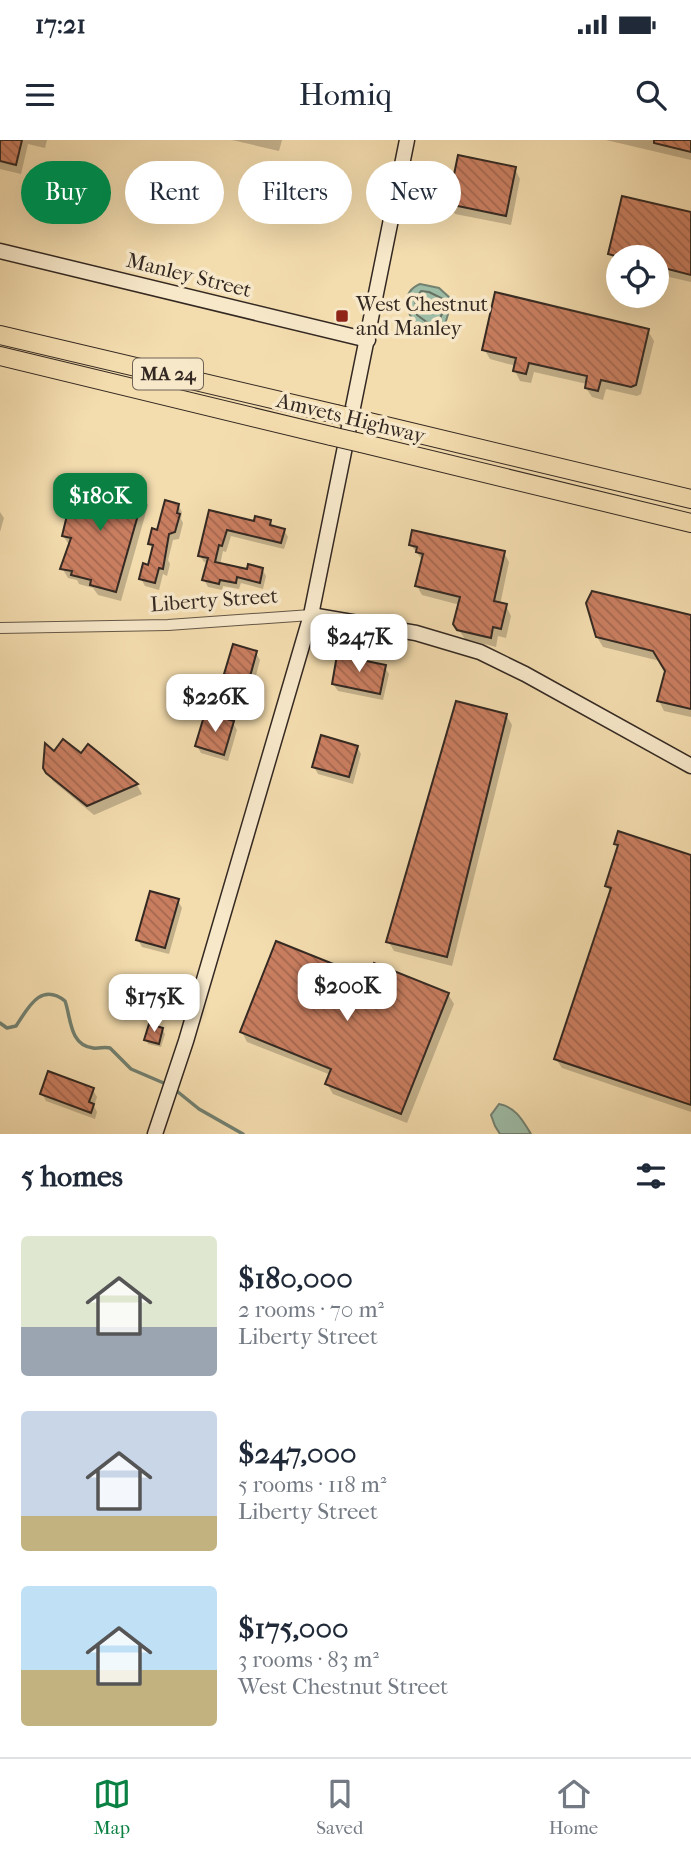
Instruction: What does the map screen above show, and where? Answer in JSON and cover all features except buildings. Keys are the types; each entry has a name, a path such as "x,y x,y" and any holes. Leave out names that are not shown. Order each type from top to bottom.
{"highway":[{"name":"Amvets Highway","path":"0,335 691,499"},
{"name":"Amvets Highway","path":"0,356 691,523"}],"main road":[{"path":"155,1134 311,615 407,140"},
{"name":"Manley Street","path":"0,251 368,340"},
{"name":"Liberty Street","path":"311,615 416,633 480,652 691,766"}],"street":[{"name":"Liberty Street","path":"0,628 167,625 311,615"}],"water":[{"path":"420,284 439,288 450,298 446,320 438,330 428,331 418,326 411,316 407,304 409,293"},
{"path":"499,1104 514,1111 531,1134 500,1134 491,1115"}],"waterway":[{"path":"0,1023 7,1028 16,1026 35,1000 48,994 56,996 65,1001 72,1029 79,1042 93,1048 110,1048 131,1069 166,1084"},
{"path":"173,1088 199,1109 243,1134"}],"place":[{"name":"West Chestnut and Manley","path":"342,316"}]}
